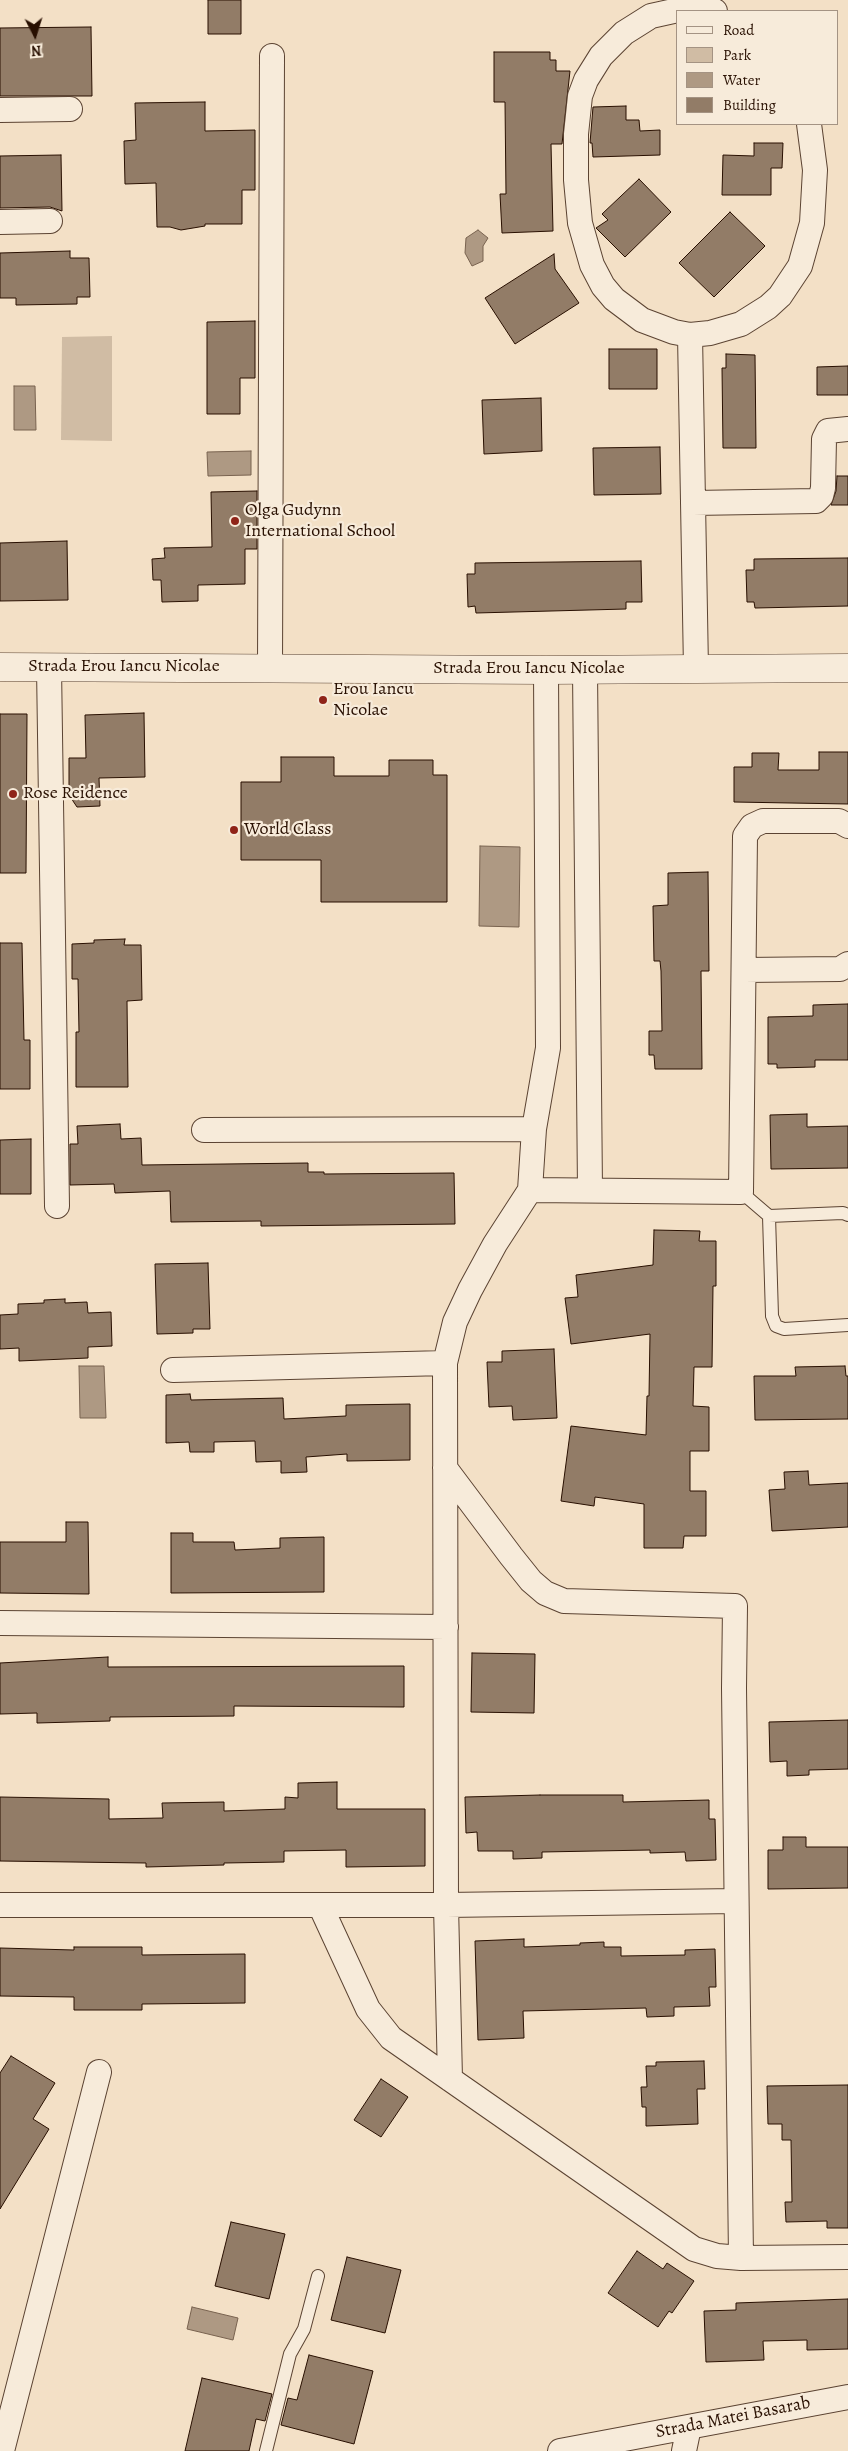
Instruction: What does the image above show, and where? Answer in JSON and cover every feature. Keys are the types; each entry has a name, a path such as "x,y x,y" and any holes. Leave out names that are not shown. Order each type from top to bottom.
{"street":[{"path":"676,10 651,16 624,33 601,56 586,80 577,114 578,202 584,244 592,265 604,286 627,310 657,326 690,335 724,329 755,317 780,296 800,266 812,223 815,192 814,148 809,125"},
{"path":"678,10 710,10"},
{"path":"270,668 272,56"},
{"path":"0,110 70,109"},
{"path":"0,222 50,221"},
{"path":"690,335 696,669"},
{"path":"693,503 816,501 821,496 823,488 824,439 828,432 848,429"},
{"name":"Strada Erou Iancu Nicolae","path":"0,667 546,670 848,668"},
{"path":"49,667 57,1206"},
{"path":"450,2078 446,1905 445,1363 455,1322 470,1290 495,1244 530,1190 534,1129 548,1048 546,670"},
{"path":"585,670 590,1190"},
{"path":"530,1190 741,1192 745,836 752,826 764,822 839,821 848,826"},
{"path":"744,970 840,969 848,964"},
{"path":"204,1130 534,1129"},
{"path":"173,1370 445,1363"},
{"path":"445,1468 511,1556 531,1581 545,1593 564,1601 735,1606 736,1901 741,2258"},
{"path":"0,1623 446,1627"},
{"path":"0,1905 446,1905 736,1901"},
{"path":"320,1905 368,2009 391,2038 694,2248 717,2256 741,2258 848,2257"},
{"path":"2,2451 99,2072"},
{"name":"Strada Matei Basarab","path":"560,2451 848,2396"},
{"path":"684,2451 689,2427"}],"lane":[{"path":"741,1192 769,1216 843,1213 848,1215"},
{"path":"769,1216 772,1316 776,1326 784,1329 848,1325"},
{"path":"266,2451 290,2354 304,2329 318,2276"}],"green space":[{"path":"112,336 112,441 61,440 62,337"}],"water":[{"path":"478,230 488,238 483,246 483,261 472,266 465,253 466,238"},
{"path":"14,386 35,386 36,430 14,430"},
{"path":"251,451 251,475 208,476 207,452"},
{"path":"480,846 520,847 519,927 479,926"},
{"path":"79,1366 104,1366 106,1418 80,1418"},
{"path":"192,2307 238,2318 233,2340 187,2329"}],"building":[{"path":"208,0 241,0 241,34 208,34"},
{"path":"91,27 92,96 0,96 0,28"},
{"path":"494,52 550,52 550,60 556,60 556,71 570,71 562,144 551,144 553,231 502,233 500,194 506,194 505,102 494,102"},
{"path":"205,102 205,131 255,130 255,190 242,190 242,224 205,224 205,226 181,230 170,227 157,227 156,183 125,184 124,141 136,140 135,103"},
{"path":"626,106 626,120 639,120 640,131 660,130 660,155 593,157 592,143 590,143 593,107"},
{"path":"754,143 783,143 782,168 771,168 771,195 722,195 723,155 754,156"},
{"path":"61,155 62,211 50,207 0,208 0,156"},
{"path":"639,179 671,212 625,257 596,228 608,220 602,214"},
{"path":"730,212 765,246 714,297 679,263"},
{"path":"70,251 70,258 89,258 90,297 77,297 77,304 16,305 16,298 0,298 0,253"},
{"path":"554,254 555,269 579,303 515,344 485,298"},
{"path":"255,321 255,378 240,378 240,414 207,414 207,322"},
{"path":"609,349 657,349 657,389 609,389"},
{"path":"726,354 755,355 756,448 723,448 722,368 726,368"},
{"path":"848,366 848,395 817,395 817,367"},
{"path":"541,398 542,451 484,454 482,400"},
{"path":"660,447 661,494 594,495 593,448"},
{"path":"837,476 848,476 848,505 831,505 836,491"},
{"path":"257,491 257,549 245,549 245,584 198,585 198,601 162,602 161,580 153,580 152,559 165,558 164,548 212,547 211,492"},
{"path":"67,541 68,600 0,601 0,543"},
{"path":"848,558 848,606 755,608 754,602 747,602 746,570 754,570 754,559"},
{"path":"641,561 642,602 626,602 626,609 476,613 475,606 468,607 467,574 475,574 475,563"},
{"path":"144,713 145,777 99,778 100,806 77,807 69,795 69,758 86,758 85,715"},
{"name":"Rose Reidence","path":"0,714 27,714 26,873 0,873"},
{"path":"819,752 848,752 848,804 734,802 734,767 752,767 752,753 779,753 778,770 819,770"},
{"path":"281,757 334,757 334,776 389,776 389,760 433,760 433,775 447,775 447,902 321,902 321,860 241,860 241,782 281,782"},
{"path":"708,872 709,971 701,971 702,1069 655,1069 654,1055 649,1055 649,1031 662,1031 661,971 660,961 654,961 653,906 668,905 668,873"},
{"path":"125,939 124,945 141,945 142,1000 127,1001 128,1087 76,1087 76,1032 79,1032 78,979 72,979 72,944 94,943 94,940"},
{"path":"0,943 22,943 24,1040 30,1040 30,1089 0,1089"},
{"path":"848,1004 848,1060 815,1060 815,1067 777,1068 777,1064 768,1064 768,1017 813,1016 813,1005"},
{"path":"807,1114 807,1127 848,1126 848,1168 771,1169 770,1115"},
{"path":"120,1124 121,1139 141,1138 142,1165 308,1163 308,1172 324,1172 324,1174 454,1173 455,1224 261,1226 261,1221 171,1222 170,1191 115,1193 114,1184 70,1185 70,1144 78,1144 77,1126"},
{"path":"31,1139 31,1194 0,1194 0,1140"},
{"path":"654,1230 700,1231 699,1241 716,1241 716,1286 713,1286 712,1367 694,1367 693,1406 709,1407 709,1451 690,1451 690,1491 706,1491 706,1536 684,1536 683,1548 644,1548 644,1504 595,1497 594,1506 561,1501 571,1426 646,1435 647,1396 649,1396 650,1334 571,1344 565,1298 578,1297 576,1275 653,1265"},
{"path":"208,1263 210,1329 193,1329 193,1333 157,1334 155,1264"},
{"path":"65,1299 65,1303 87,1302 88,1313 111,1312 112,1346 88,1347 88,1358 19,1361 19,1348 0,1349 0,1315 18,1314 18,1304 44,1303 44,1300"},
{"path":"554,1349 557,1418 513,1420 512,1406 489,1407 487,1362 502,1362 502,1351"},
{"path":"845,1366 846,1376 848,1376 848,1419 755,1420 754,1376 796,1376 795,1367"},
{"path":"190,1394 191,1400 283,1398 284,1419 346,1416 346,1405 410,1404 410,1460 347,1461 347,1454 306,1457 307,1472 281,1473 281,1461 256,1462 255,1441 214,1442 214,1452 190,1452 189,1442 166,1443 166,1395"},
{"path":"808,1471 809,1485 848,1483 848,1527 772,1531 769,1490 785,1489 784,1472"},
{"path":"66,1522 88,1522 89,1594 0,1593 0,1542 66,1542"},
{"path":"171,1533 193,1533 193,1542 234,1542 235,1550 280,1548 280,1538 324,1537 324,1592 171,1593"},
{"path":"472,1653 535,1654 534,1713 471,1712"},
{"path":"108,1657 108,1667 404,1666 404,1707 234,1706 234,1716 110,1717 110,1721 37,1723 37,1713 0,1714 0,1663"},
{"path":"848,1720 848,1769 809,1770 809,1775 787,1776 787,1761 770,1762 769,1722"},
{"path":"337,1782 337,1809 425,1809 425,1866 346,1867 346,1850 284,1851 284,1862 224,1863 224,1865 146,1867 146,1863 0,1861 0,1797 109,1799 109,1819 163,1818 162,1803 224,1802 224,1811 285,1809 285,1797 298,1798 298,1783"},
{"path":"623,1795 623,1802 709,1800 709,1819 715,1819 716,1860 686,1861 685,1852 650,1853 650,1850 542,1852 542,1858 513,1859 513,1851 478,1851 477,1832 466,1833 465,1797"},
{"path":"783,1837 806,1837 806,1847 848,1847 848,1888 768,1889 768,1850 783,1850"},
{"path":"524,1939 524,1947 604,1942 604,1947 621,1947 621,1956 685,1955 685,1950 715,1949 716,1987 709,1987 710,2006 674,2007 674,2016 647,2017 646,2008 523,2011 524,2038 478,2040 475,1941"},
{"path":"74,1947 142,1947 142,1955 245,1954 245,2003 142,2004 142,2010 74,2010 74,1997 0,1996 0,1948 74,1950"},
{"path":"11,2056 55,2083 33,2119 49,2129 0,2209 0,2073"},
{"path":"704,2061 705,2089 697,2089 698,2124 646,2126 646,2107 642,2107 641,2087 647,2087 646,2066 656,2066 656,2062"},
{"path":"381,2079 408,2097 381,2137 354,2120"},
{"path":"848,2085 848,2228 827,2228 827,2221 786,2222 785,2202 792,2202 791,2140 782,2140 782,2124 768,2124 767,2086"},
{"path":"231,2222 285,2234 269,2299 215,2286"},
{"path":"637,2251 663,2269 667,2263 694,2281 672,2313 669,2311 658,2327 608,2293"},
{"path":"347,2257 401,2270 385,2333 331,2320"},
{"path":"848,2299 848,2349 807,2350 807,2340 763,2341 764,2360 706,2362 704,2311 736,2310 736,2303"},
{"path":"309,2355 373,2371 354,2444 281,2425 288,2398 297,2400"},
{"path":"202,2378 272,2394 265,2421 256,2419 249,2451 185,2451"}],"place":[{"name":"Olga Gudynn International School","path":"235,521"},
{"name":"Erou Iancu Nicolae","path":"323,700"},
{"name":"Rose Reidence","path":"13,794"},
{"name":"World Class","path":"234,830"}]}
